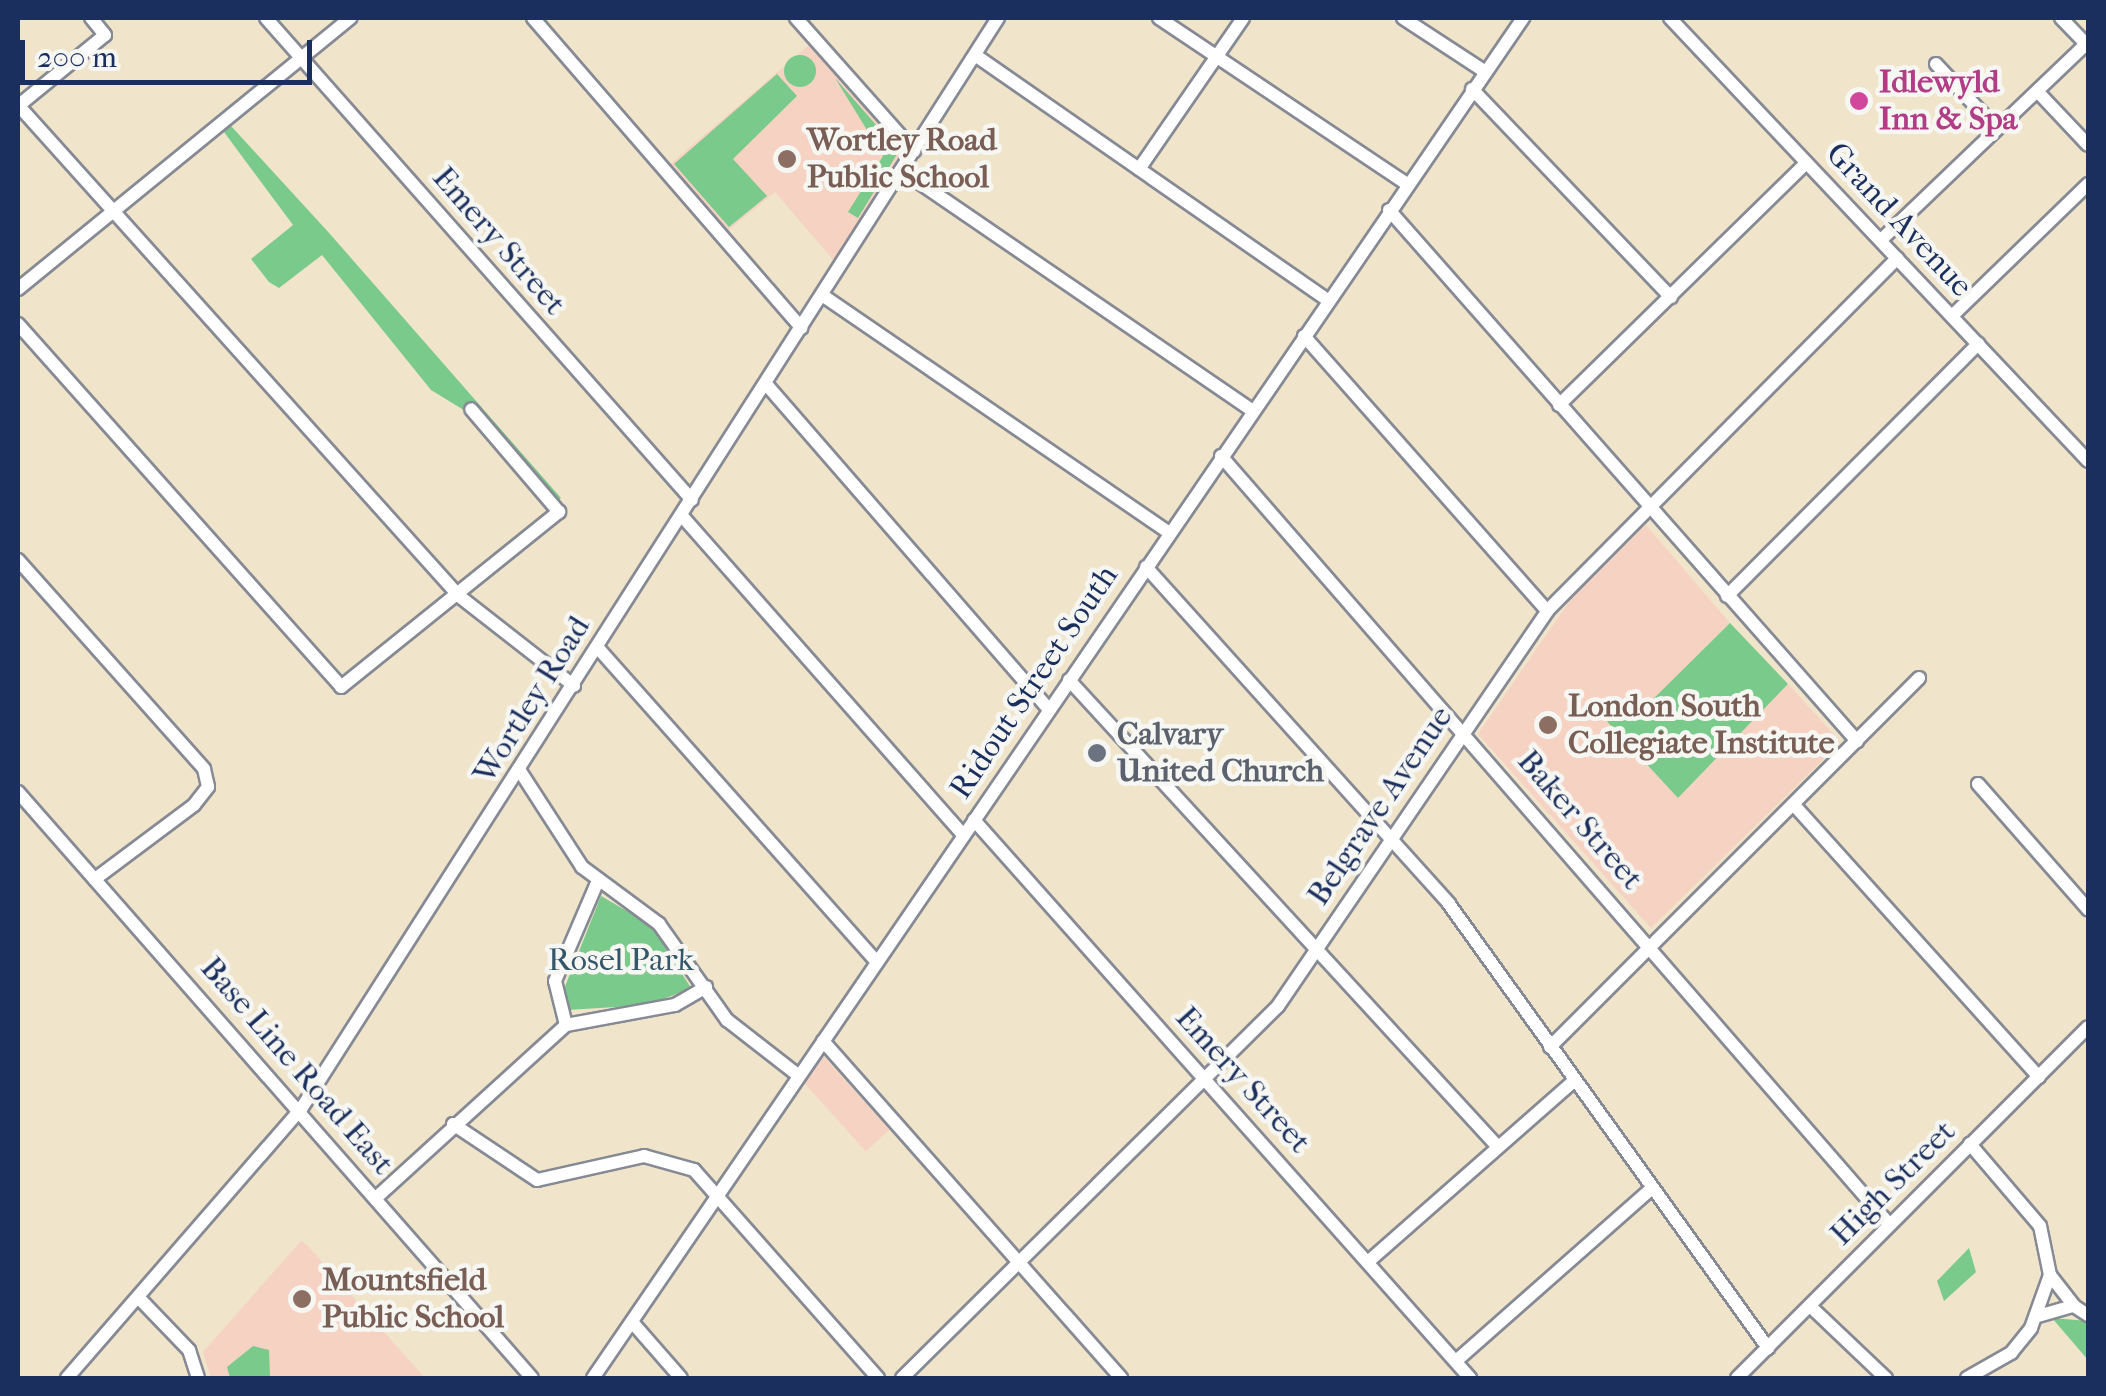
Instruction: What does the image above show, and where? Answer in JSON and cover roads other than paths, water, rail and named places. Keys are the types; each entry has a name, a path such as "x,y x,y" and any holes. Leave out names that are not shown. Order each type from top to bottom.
{"street":[{"path":"91,18 106,35 18,105 458,596 574,686"},
{"name":"Emery Street","path":"266,18 692,500"},
{"path":"18,289 350,18"},
{"path":"533,18 802,328"},
{"path":"796,18 914,151"},
{"name":"Wortley Road","path":"66,1378 301,1109 998,18"},
{"path":"1159,18 1407,184"},
{"path":"1139,169 1243,18"},
{"path":"1403,18 1484,71"},
{"name":"Ridout Street South","path":"593,1378 1523,18"},
{"name":"Grand Avenue","path":"1670,18 2088,461"},
{"path":"1882,240 2087,43 2061,18"},
{"path":"975,55 1328,300"},
{"path":"1936,64 1997,129"},
{"path":"1472,88 1671,297"},
{"path":"2037,91 2088,145"},
{"path":"1559,405 1806,162"},
{"path":"901,170 1253,410"},
{"path":"1952,316 2088,184"},
{"path":"1390,210 1857,741"},
{"name":"Belgrave Avenue","path":"902,1378 1278,1006 1547,611 1648,504 1897,258"},
{"path":"822,295 1169,534"},
{"path":"18,324 341,687 559,512 470,409"},
{"path":"1304,336 1547,611"},
{"path":"1726,596 1978,344"},
{"path":"766,384 1050,709"},
{"name":"Baker Street","path":"1222,456 1465,729 1890,1225"},
{"path":"682,516 963,835"},
{"path":"18,560 204,769 208,787 194,805 95,879"},
{"path":"1146,567 1449,904 1768,1348"},
{"path":"598,648 877,962"},
{"path":"1550,1046 1654,947 1919,678"},
{"path":"1069,680 1313,953 1378,1008 1498,1147"},
{"path":"520,771 597,883 659,924 750,1043 799,1076"},
{"path":"1978,784 2088,910"},
{"name":"Base Line Road East","path":"18,792 301,1109 532,1378"},
{"path":"1794,805 2039,1078"},
{"name":"Emery Street","path":"974,820 1470,1378"},
{"path":"566,1025 555,981 597,883"},
{"path":"377,1197 566,1025 675,1005 706,987"},
{"name":"High Street","path":"1737,1378 2088,1027"},
{"path":"823,1041 1119,1378"},
{"path":"1369,1261 1574,1081"},
{"path":"453,1124 537,1180 644,1156 694,1170 878,1378"},
{"path":"1970,1144 2040,1226 2050,1275 2074,1306 2088,1314"},
{"path":"1456,1362 1651,1189"},
{"path":"1966,1378 2011,1353 2038,1316 2050,1275"},
{"path":"138,1297 189,1350 198,1378"},
{"path":"1810,1306 1882,1376"},
{"path":"2038,1316 2074,1306"},
{"path":"632,1322 681,1378"}],"place":[{"name":"Idlewyld Inn & Spa","path":"1859,101"},
{"name":"Wortley Road Public School","path":"787,159"},
{"name":"London South Collegiate Institute","path":"1548,725"},
{"name":"Calvary United Church","path":"1097,753"},
{"name":"Mountsfield Public School","path":"302,1299"}],"park label":[{"name":"Rosel Park","path":"621,960"}]}
